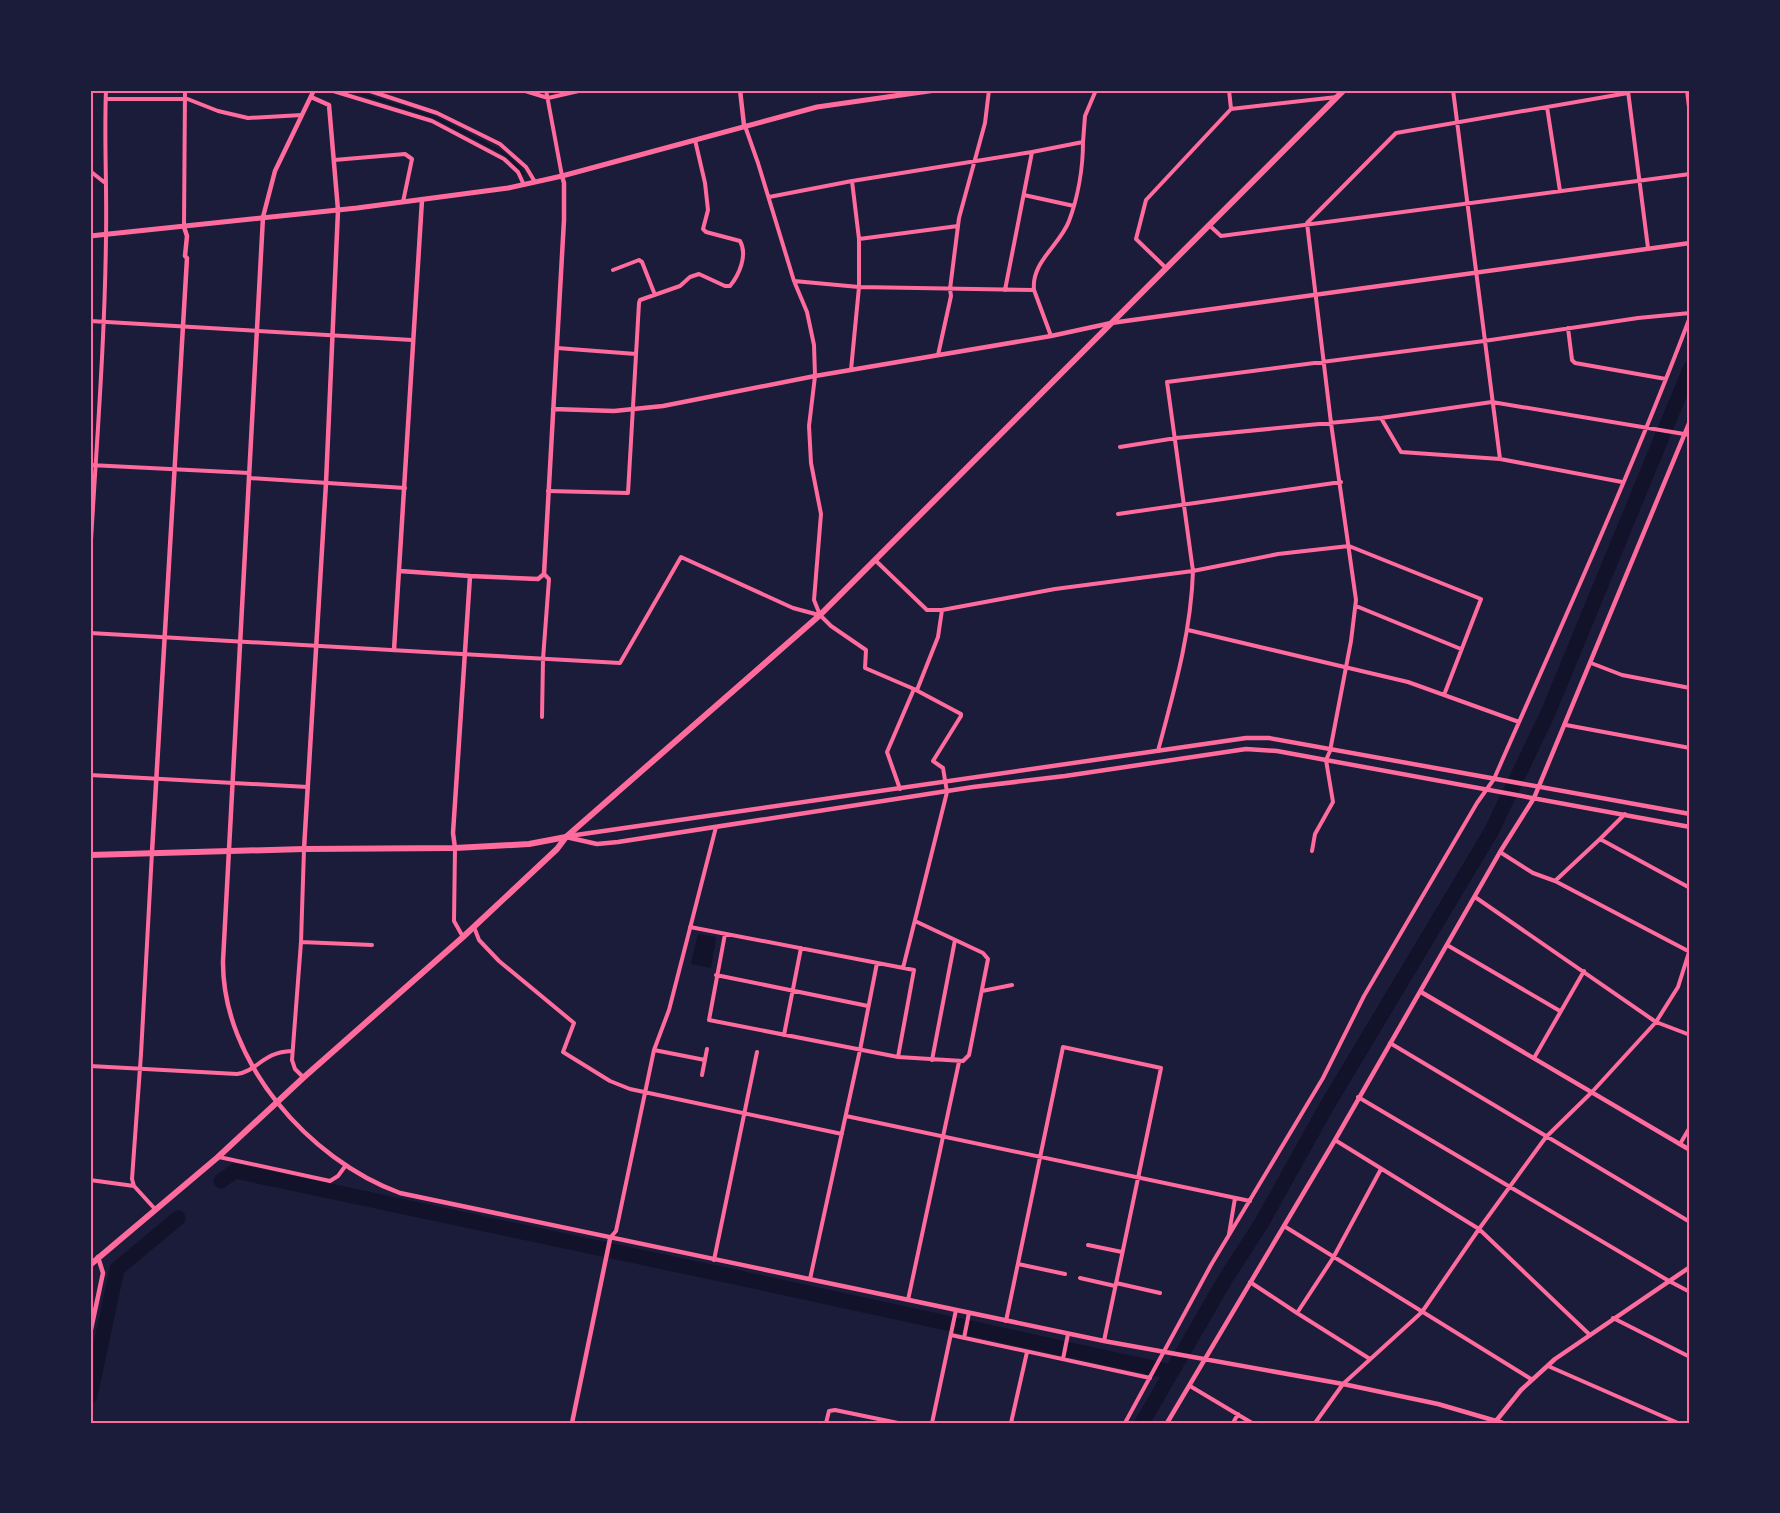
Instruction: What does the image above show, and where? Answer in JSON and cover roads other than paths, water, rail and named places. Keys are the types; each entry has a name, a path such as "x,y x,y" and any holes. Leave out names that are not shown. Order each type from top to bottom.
{"main road":[{"path":"90,236 338,210 524,185 817,106 889,93 936,90"},
{"path":"90,1265 218,1157 303,1078 463,937 557,849 566,837 820,615 1345,90"},
{"path":"90,855 152,852 229,853 304,849 455,848 529,844 566,837"}],"street":[{"path":"90,558 93,466 103,322 106,234 104,182 106,90"},
{"path":"155,1209 134,1186 132,1179 182,327 188,258 185,256 187,236 184,227 185,90"},
{"path":"314,90 275,171 263,217 223,982 231,1022 252,1068 278,1102 318,1144 346,1165 400,1193 609,1239 1068,1334 1343,1383 1438,1404 1503,1423"},
{"path":"330,90 432,121 504,159 518,172 524,185"},
{"path":"367,90 437,112 500,144 526,167 535,182"},
{"path":"522,90 548,98 584,90"},
{"path":"400,571 538,579 544,574 564,220 564,183 546,90"},
{"path":"740,90 744,125 769,197 794,281 807,312 814,345 815,376 809,426 811,463 821,514 813,600 820,615 831,626 866,650 865,668 916,690 962,716 933,761 944,768 947,792 903,968"},
{"path":"938,355 951,296 958,226 985,123 989,90"},
{"path":"1051,336 1034,290 1034,279 1038,267 1063,235 1074,206 1085,116 1096,90"},
{"path":"1229,90 1231,109"},
{"path":"1453,90 1500,459"},
{"path":"1687,90 1690,116"},
{"path":"1307,223 1393,135 1628,91 1648,248"},
{"path":"303,1078 294,1067 292,1051 301,942 338,210 329,105 311,97"},
{"path":"1166,268 1136,239 1146,200 1231,109 1338,97"},
{"path":"106,99 185,98 218,111 248,118 302,114"},
{"path":"1547,107 1560,191"},
{"path":"548,491 628,493 639,303 680,286 690,277 699,274 730,286 740,268 743,247 740,241 706,232 704,228 708,210 705,183 695,140"},
{"path":"769,197 1083,142"},
{"path":"1005,290 1032,152"},
{"path":"334,160 405,154 412,159 403,202"},
{"path":"90,171 104,182"},
{"path":"1209,225 1221,236 1690,174"},
{"path":"851,371 859,287 860,239 852,181"},
{"path":"1024,195 1074,206"},
{"path":"394,650 422,200"},
{"path":"1307,223 1356,606 1347,667 1330,751 1326,760 1333,802 1315,834 1312,851"},
{"path":"860,239 958,226"},
{"path":"553,409 633,410 663,406 815,376 1051,336 1111,323 1690,243"},
{"path":"613,270 639,260 642,262 655,295"},
{"path":"794,281 859,287 1034,290"},
{"path":"1125,1423 1228,1238 1323,1078 1364,996 1486,789 1496,780 1622,482 1648,427 1690,315 1638,318 1484,341 1167,382 1193,571 1184,652 1157,752"},
{"path":"90,321 412,340"},
{"path":"1568,328 1573,362 1666,379"},
{"path":"557,348 636,354"},
{"path":"1120,447 1176,438 1381,418 1492,402 1685,434"},
{"path":"1381,418 1401,452 1500,459 1622,482"},
{"path":"1167,1423 1335,1140 1500,852 1534,798 1690,421"},
{"path":"93,466 175,469 405,488"},
{"path":"1118,514 1341,482"},
{"path":"876,561 927,610 942,610 1055,589 1193,571 1278,554 1349,546 1481,599 1444,695"},
{"path":"90,633 620,663 681,556 793,608 820,615"},
{"path":"542,717 543,659 549,579 544,574"},
{"path":"463,937 454,921 455,848 453,833 470,576"},
{"path":"1356,606 1461,649"},
{"path":"900,789 888,752 938,637 942,610"},
{"path":"1188,630 1408,682 1519,722"},
{"path":"1591,663 1622,675 1690,688"},
{"path":"1566,724 1690,748"},
{"path":"566,837 1257,738 1269,738 1330,751 1690,814"},
{"path":"566,837 597,844 1246,749 1277,750 1690,826"},
{"path":"90,775 309,787"},
{"path":"1555,881 1625,814"},
{"path":"572,1423 609,1239 616,1230 654,1050 669,1010 716,827"},
{"path":"1600,839 1690,888"},
{"path":"1315,1423 1343,1383 1422,1312 1479,1228 1546,1137 1592,1092 1656,1022 1678,987 1690,951 1555,881 1533,873 1500,852"},
{"path":"1475,897 1656,1022 1690,1035"},
{"path":"725,934 709,1020 898,1057 963,1061 969,1055 988,963 986,956 915,921"},
{"path":"473,926 479,940 499,961 574,1023 563,1052 619,1086 842,1134"},
{"path":"690,927 914,970 898,1057"},
{"path":"932,1060 955,940"},
{"path":"301,942 372,945"},
{"path":"1447,945 1560,1011"},
{"path":"784,1035 801,948"},
{"path":"810,1280 860,1050 876,963"},
{"path":"1534,1058 1584,971"},
{"path":"716,975 868,1006"},
{"path":"982,991 1012,985"},
{"path":"1421,992 1690,1150"},
{"path":"1390,1043 1690,1222"},
{"path":"1006,1321 1063,1047 1161,1068 1104,1341"},
{"path":"702,1075 707,1049"},
{"path":"654,1050 705,1060"},
{"path":"90,1066 243,1074 261,1060 278,1051 292,1051"},
{"path":"714,1260 757,1052"},
{"path":"908,1300 958,1062"},
{"path":"1358,1097 1690,1292"},
{"path":"846,1116 1250,1202"},
{"path":"1680,1144 1690,1127"},
{"path":"1335,1140 1479,1228 1590,1335"},
{"path":"218,1157 330,1181 346,1165"},
{"path":"1296,1313 1332,1258 1381,1169"},
{"path":"90,1180 134,1186"},
{"path":"1228,1238 1235,1198"},
{"path":"1283,1226 1531,1379"},
{"path":"1088,1245 1122,1252"},
{"path":"90,1335 103,1273 98,1257"},
{"path":"1018,1264 1065,1274"},
{"path":"1496,1422 1531,1379 1613,1318 1690,1267"},
{"path":"1080,1278 1160,1293"},
{"path":"1250,1282 1370,1359"},
{"path":"932,1423 956,1310"},
{"path":"964,1336 969,1313"},
{"path":"1613,1318 1690,1357"},
{"path":"951,1333 1026,1352 1063,1357 1150,1378"},
{"path":"1063,1357 1068,1334"},
{"path":"1011,1423 1026,1352"},
{"path":"1548,1366 1678,1423"},
{"path":"1190,1386 1252,1423"},
{"path":"826,1423 829,1412 832,1410 898,1423"},
{"path":"1233,1423 1238,1414"}],"waterway":[{"path":"348,90 434,117 498,150 512,160 524,174"},
{"path":"1142,1423 1226,1278 1261,1224 1325,1109 1491,832 1548,713 1690,369"},
{"path":"221,1181 235,1171 1172,1372"},
{"path":"90,1396 117,1269 178,1218"}]}
